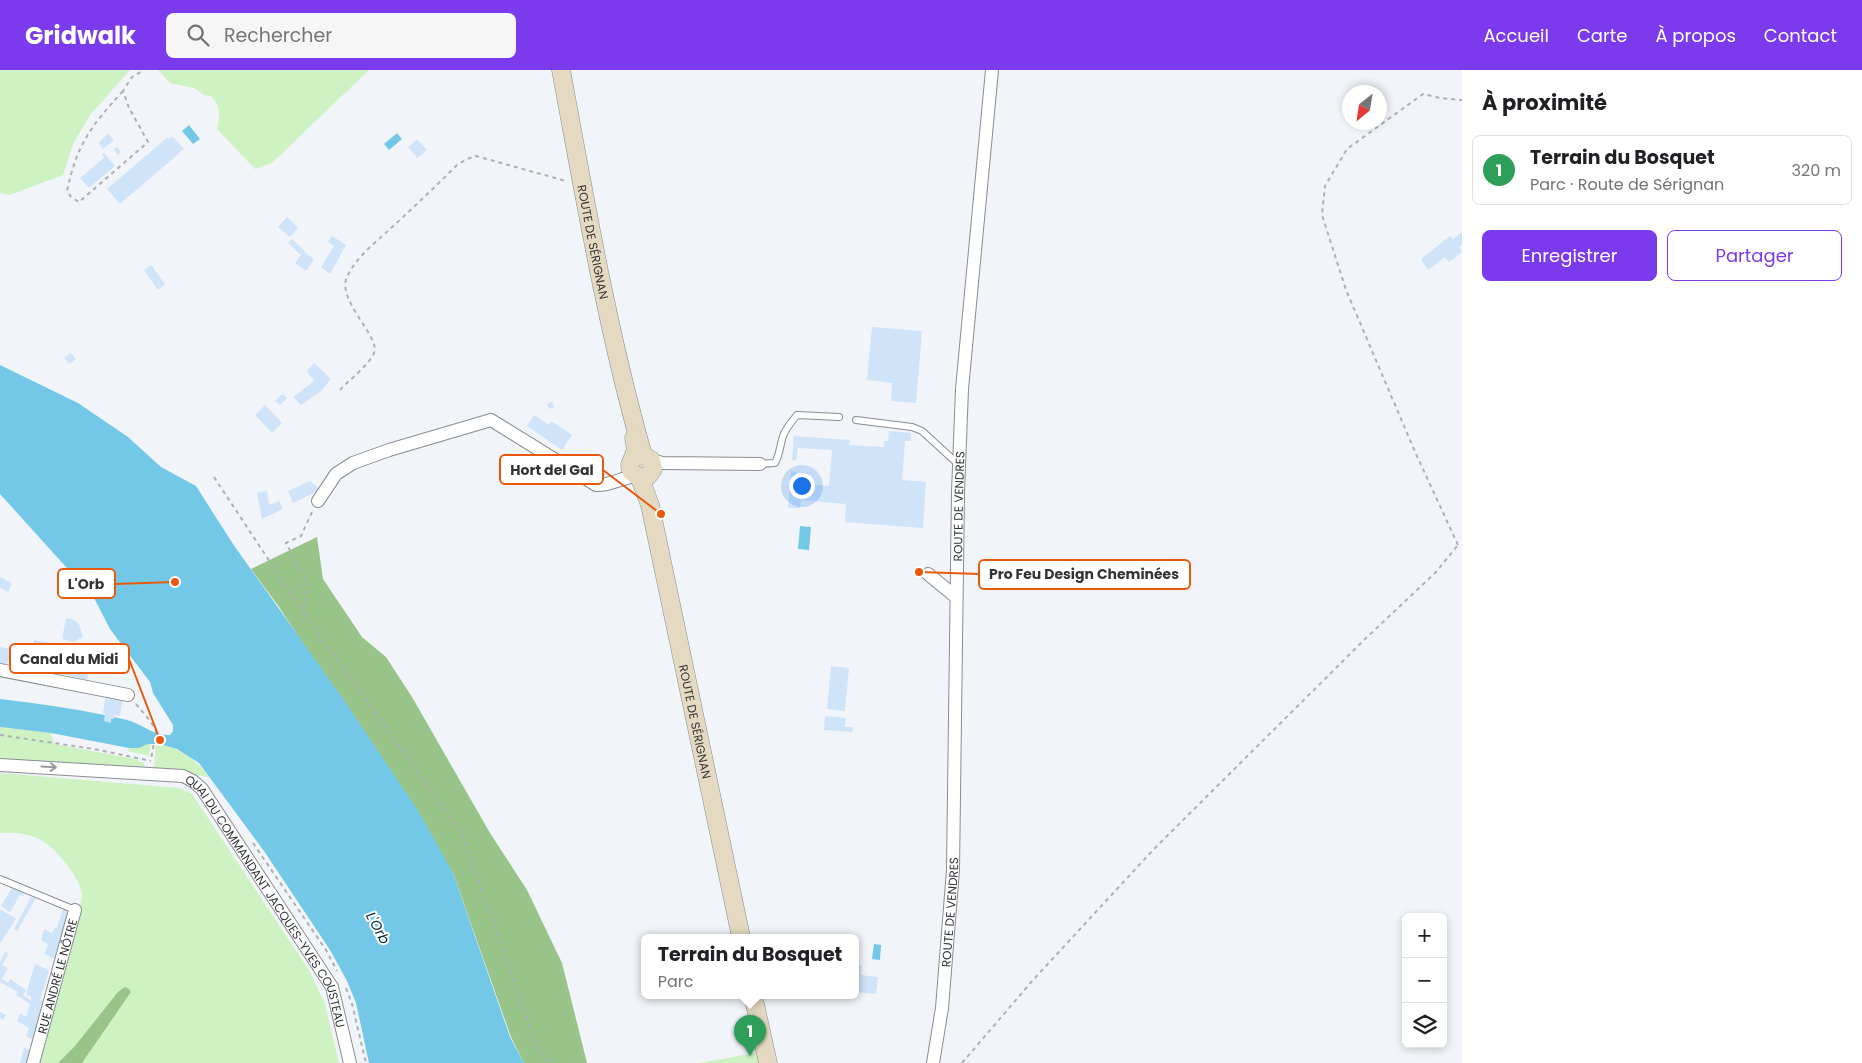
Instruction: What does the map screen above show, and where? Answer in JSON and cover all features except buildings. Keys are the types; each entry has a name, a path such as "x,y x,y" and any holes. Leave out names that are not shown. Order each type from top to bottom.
{"main road":[{"name":"ROUTE DE SÉRIGNAN","path":"560,70 582,186 740,934"},
{"path":"754,999 768,1063"}],"street":[{"name":"ROUTE DE VENDRES","path":"933,1063 942,1008 953,870 956,597 962,389 992,70"},
{"path":"318,501 336,474 353,463 389,450 492,420 596,485 603,486 642,468 760,464"},
{"path":"928,574 956,597"},
{"path":"0,670 128,695"},
{"name":"QUAI DU COMMANDANT JACQUES-YVES COUSTEAU","path":"0,765 183,776 193,781 202,789 332,987 350,1063"},
{"name":"RUE ANDRÉ LE NÔTRE","path":"33,1063 75,910"}],"lane":[{"path":"760,464 775,463 780,454 783,436 789,424 797,415 839,417"},
{"path":"856,420 912,427 922,431 959,464"},
{"name":"RUE ANDRÉ LE NÔTRE","path":"0,879 75,910"}],"path":[{"path":"123,91 129,108 148,142 79,202 71,197 67,191 72,168 83,142 97,120 123,91 132,77 144,70"},
{"path":"1458,545 1408,436 1346,290 1322,215 1325,186 1348,149 1423,94 1462,100"},
{"path":"340,390 375,352 374,343 351,305 346,289 346,278 358,259 457,166 467,159 476,156 582,186"},
{"path":"214,477 303,612 462,834 536,1044 550,1063"},
{"path":"303,612 308,583 286,544 301,536 318,501"},
{"path":"962,1063 1033,980 1154,850 1365,639 1436,572 1458,545"},
{"path":"128,695 151,722 156,731 152,754"},
{"path":"0,735 94,748 151,761"}],"green space":[{"path":"0,70 130,70 90,115 73,144 63,175 10,195 0,193"},
{"path":"158,70 369,70 272,163 255,169 217,129 219,111 217,104 211,96 204,95 194,88 170,83"},
{"path":"317,537 323,579 362,637 386,657 412,697 490,833 527,890 562,963 587,1063 524,1063 511,1037 453,873 279,607 251,569"},
{"path":"0,727 51,733 54,744 135,759 144,763 145,768 0,760"},
{"path":"151,744 149,756 128,751 129,748 139,748"},
{"path":"156,744 172,748 193,759 209,777 154,768"},
{"path":"0,773 180,788 192,794 309,970 325,1004 339,1063 82,1063 131,992 58,1063 35,1063 82,894 77,879 52,848 39,839 25,834 0,833"},
{"path":"125,987 131,992 82,1063 58,1063 75,1046 118,992"},
{"path":"760,1052 762,1063 699,1063"}],"water":[{"path":"189,125 200,139 193,144 182,131"},
{"path":"397,133 402,139 389,150 384,144"},
{"path":"0,365 78,403 128,437 161,467 196,486 233,544 343,699 419,812 453,873 510,1037 524,1063 369,1063 356,1003 347,981 330,950 264,851 199,763 177,749 159,744 129,748 51,733 0,727 0,699 111,716 133,722 158,734 170,735 173,731 173,725 153,693 150,682 110,629 94,598 0,494"},
{"path":"800,526 811,527 809,550 798,549"},
{"path":"874,944 881,945 880,960 872,959"}],"place":[{"name":"Hort del Gal","path":"661,514"},
{"name":"Pro Feu Design Cheminées","path":"919,572"},
{"name":"L'Orb","path":"175,582"},
{"name":"Canal du Midi","path":"160,740"},
{"name":"Terrain du Bosquet","path":"750,1056"}]}
